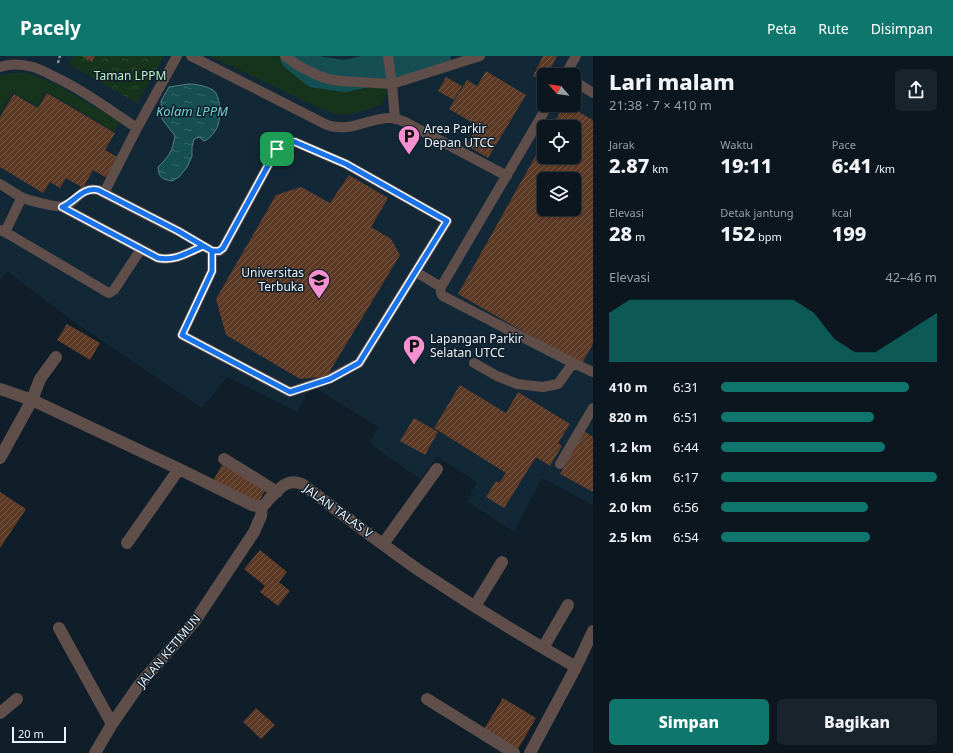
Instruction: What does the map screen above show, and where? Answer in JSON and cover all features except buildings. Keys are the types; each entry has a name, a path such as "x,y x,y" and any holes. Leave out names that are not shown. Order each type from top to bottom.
{"street":[{"path":"0,458 32,400 40,379 56,357"},
{"path":"0,389 32,400 252,505 262,506"},
{"path":"224,459 277,492"},
{"path":"127,543 179,469"},
{"path":"384,544 437,469"},
{"name":"JALAN TALAS V","path":"262,506 285,484 291,482 302,484 419,570 576,667"},
{"name":"JALAN KETIMUN","path":"95,753 112,724 139,685 195,621 254,532 261,516 262,506"},
{"path":"475,606 502,562"},
{"path":"543,648 568,605"},
{"path":"59,628 112,724"},
{"path":"530,753 576,667 593,631"},
{"path":"0,713 17,699"},
{"path":"427,699 514,753"}],"lane":[{"path":"104,193 137,128 177,56"},
{"path":"191,56 327,126 346,128 383,119 395,119 405,122 507,176"},
{"path":"285,56 299,66 328,79 392,84 480,56"},
{"path":"388,56 395,119"},
{"path":"569,68 576,56"},
{"path":"0,67 16,64 35,67 72,86 137,128"},
{"path":"581,85 593,93"},
{"path":"544,112 440,290 443,296 593,372"},
{"path":"62,207 67,205 85,190 98,190 178,231 212,251 219,251 223,248 277,149 287,141 291,141 346,164 447,221 359,363 330,379 290,392 182,335 212,271 212,251"},
{"path":"0,184 22,198 62,207 158,258 179,258 203,246"},
{"path":"22,198 2,231 107,292 112,292 114,290 141,249"},
{"path":"416,272 441,287"},
{"path":"474,363 497,376 517,384 543,387 558,384 573,363"},
{"path":"560,464 593,408"}],"shaded area":[{"name":"Universitas Terbuka","path":"0,56 593,56 593,505 542,478 514,532 467,501 477,482 437,457 420,479 369,443 378,427 312,386 297,412 227,377 202,408 70,319 7,271 0,281"}],"green space":[{"name":"Taman LPPM","path":"74,56 164,56 137,103 69,64"},
{"path":"210,56 277,56 304,75 323,84 343,88 386,79 387,94 381,105 358,112 340,115 322,109"},
{"path":"11,73 24,73 36,76 59,86 120,122 114,131 46,91 37,106 13,92 0,114 0,77"}],"water":[{"name":"Kolam LPPM","path":"189,84 207,87 216,93 220,106 219,121 216,130 204,141 199,137 194,139 192,156 187,167 179,177 172,181 166,180 160,176 158,167 168,156 173,146 175,136 162,119 161,101 169,87"}],"waterway":[{"path":"296,56 316,72 345,76 435,56"}],"place":[{"name":"Area Parkir Depan UTCC","path":"409,156"},
{"name":"Universitas Terbuka","path":"319,300"},
{"name":"Lapangan Parkir Selatan UTCC","path":"414,366"}],"route":[{"path":"277,149 223,248 216,252 203,246 179,258 158,258 62,207 72,202 85,190 98,190 178,231 203,246 212,251 212,271 182,335 290,392 330,379 359,363 447,221 346,164 295,142 287,141 277,149"}]}
